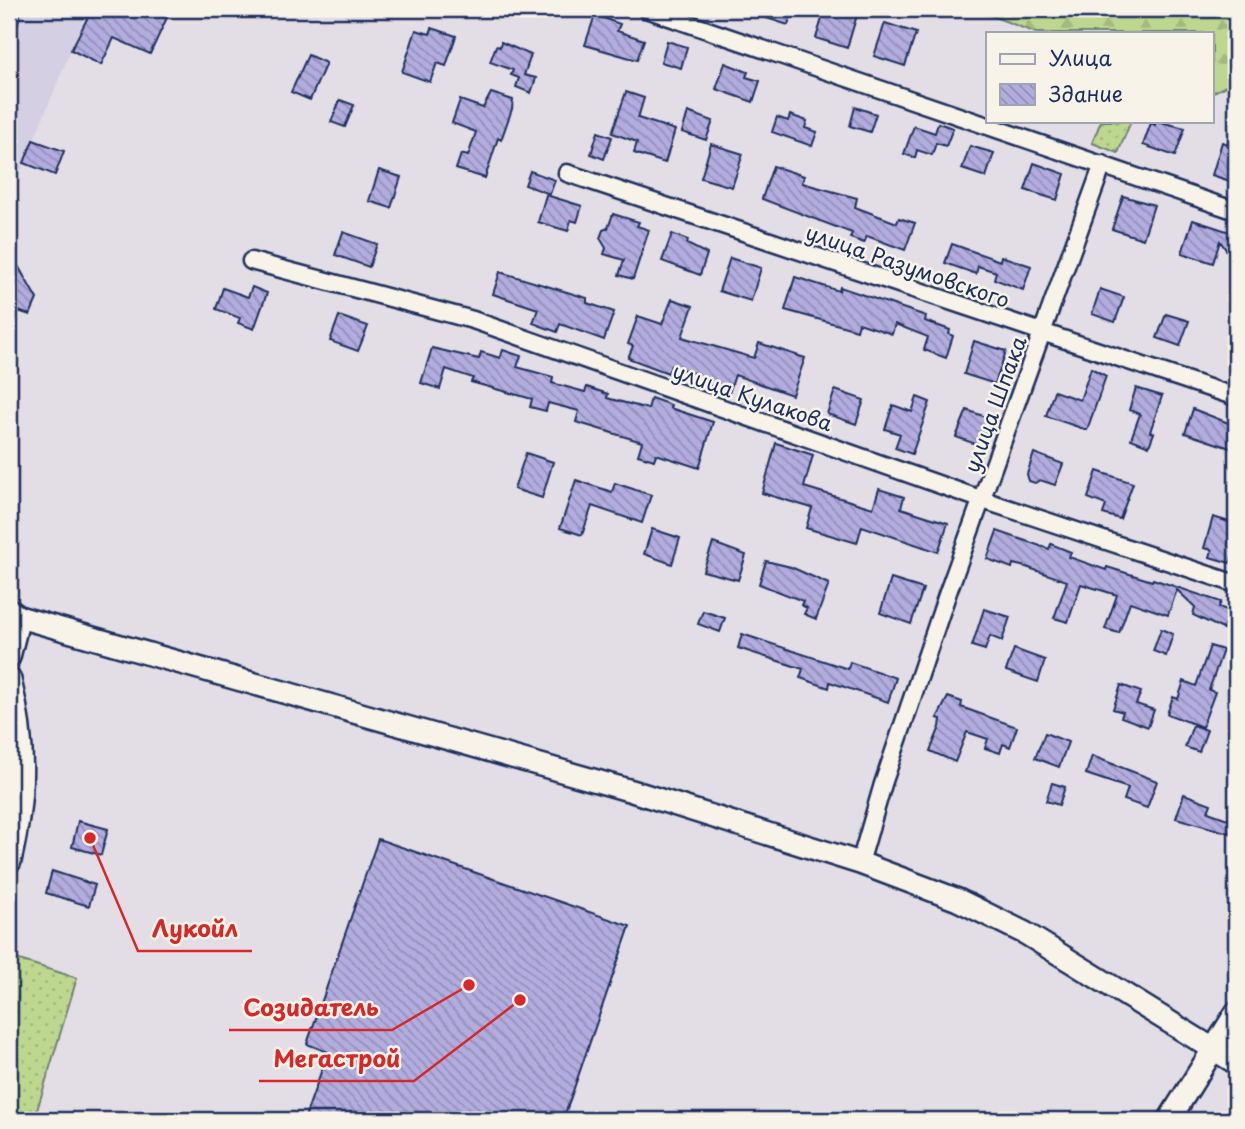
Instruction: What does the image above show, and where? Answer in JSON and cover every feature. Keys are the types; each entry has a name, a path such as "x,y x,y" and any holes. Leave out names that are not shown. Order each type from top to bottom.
{"main road":[{"path":"9,680 22,748 19,806 9,861"}],"street":[{"path":"646,9 1236,211"},
{"name":"улица Шпака","path":"860,863 916,685 1103,164"},
{"name":"улица Разумовского","path":"567,173 1236,397"},
{"name":"улица Кулакова","path":"251,261 473,320 983,500 1236,584"},
{"path":"9,657 14,613 632,791 860,863 958,900 1025,933 1236,1063"},
{"path":"1169,1120 1236,1013"}],"shaded area":[{"path":"9,9 88,9 21,171 9,166"}],"green space":[{"path":"974,9 1236,9 1236,81 1214,92 1214,32 1033,32"},
{"path":"1101,122 1131,122 1118,153 1092,143"},
{"path":"13,958 77,978 34,1120 9,1120 9,975"}],"building":[{"path":"92,9 171,9 150,54 114,38 101,65 71,50"},
{"path":"745,9 793,9 788,25"},
{"path":"825,9 857,15 847,48 816,38"},
{"path":"595,15 620,24 617,31 644,40 637,60 585,45"},
{"path":"885,23 916,33 905,66 874,56"},
{"path":"432,28 456,36 446,66 437,63 430,82 402,72 416,30 430,34"},
{"path":"667,41 687,47 681,68 661,62"},
{"path":"501,42 531,55 524,75 536,78 531,93 516,87 519,78 511,75 513,70 490,62 496,46 500,47"},
{"path":"308,55 326,63 310,100 291,92"},
{"path":"725,63 748,72 746,77 760,81 753,102 716,89"},
{"path":"626,92 644,98 638,118 675,130 665,163 634,153 637,142 612,133"},
{"path":"491,93 513,100 501,140 498,138 485,178 456,169 461,154 468,156 476,132 452,123 460,100 483,108"},
{"path":"340,100 354,105 345,127 331,122"},
{"path":"855,107 876,114 870,132 850,126"},
{"path":"688,112 713,121 706,140 682,132"},
{"path":"790,115 807,121 805,128 817,132 812,146 772,132 777,117 788,121"},
{"path":"1156,122 1160,122 1185,128 1175,156 1143,145 1151,123 1155,125"},
{"path":"1235,122 1236,183 1212,175 1222,142 1227,144"},
{"path":"938,123 953,128 946,146 936,143 932,155 917,150 915,158 904,154 914,126 935,133"},
{"path":"598,132 612,137 604,159 591,154"},
{"path":"33,140 64,151 55,175 24,163"},
{"path":"711,144 743,154 732,187 701,178"},
{"path":"970,146 994,153 986,177 962,169"},
{"path":"1034,163 1065,174 1057,200 1025,190"},
{"path":"773,166 804,176 802,183 857,198 855,207 897,223 899,218 915,223 905,250 867,236 864,243 850,238 852,233 762,199"},
{"path":"379,170 401,177 391,208 369,201"},
{"path":"530,171 555,180 550,194 525,185"},
{"path":"546,195 582,206 577,222 571,220 568,231 538,222"},
{"path":"1123,196 1154,205 1143,239 1112,229"},
{"path":"613,214 639,222 637,226 649,230 633,279 619,275 624,260 604,254 606,248 600,238 603,230 608,228"},
{"path":"1193,220 1236,234 1236,264 1220,241 1213,263 1182,253"},
{"path":"343,232 377,244 369,267 335,255"},
{"path":"672,234 688,240 687,244 707,254 700,275 662,261"},
{"path":"952,244 1000,261 1001,256 1031,266 1023,290 994,279 996,272 978,266 976,274 945,263"},
{"path":"9,250 37,299 30,315 9,308"},
{"path":"730,258 761,268 751,301 719,291"},
{"path":"500,272 587,298 587,303 614,312 604,340 560,324 557,332 533,323 538,309 493,294"},
{"path":"795,277 839,291 840,287 926,316 925,321 950,330 949,334 953,336 946,358 924,350 928,337 895,324 892,334 859,323 857,330 785,310"},
{"path":"252,287 267,293 254,329 238,323 240,318 216,309 223,288 248,297"},
{"path":"1100,289 1124,297 1115,322 1092,314"},
{"path":"672,299 693,306 682,337 754,358 759,343 805,358 792,395 735,375 729,393 694,381 696,374 671,366 668,373 628,358 633,346 628,344 638,316 662,324"},
{"path":"1166,314 1189,321 1180,346 1157,338"},
{"path":"339,316 368,326 358,351 330,341"},
{"path":"974,341 1006,351 995,384 964,374"},
{"path":"432,348 479,359 481,352 500,358 503,350 521,356 517,367 553,377 552,383 585,392 587,387 608,394 607,398 648,409 651,398 671,405 670,408 713,422 699,468 656,454 654,460 638,455 642,442 576,422 579,411 548,403 546,411 530,407 532,399 471,382 473,378 446,369 440,389 421,383"},
{"path":"1091,368 1106,376 1087,430 1046,416 1054,391 1080,400"},
{"path":"1136,388 1162,396 1150,432 1154,433 1149,446 1131,439 1140,414 1129,410"},
{"path":"835,390 864,400 856,424 827,414"},
{"path":"917,397 930,402 912,454 895,448 900,434 885,429 893,405 912,412"},
{"path":"1193,409 1236,426 1236,450 1185,433"},
{"path":"967,410 991,419 981,446 956,437"},
{"path":"776,443 813,455 804,487 873,508 879,489 904,497 901,508 948,523 938,552 862,526 857,543 806,528 812,508 762,493"},
{"path":"526,453 553,462 542,498 514,489"},
{"path":"1034,453 1063,464 1055,485 1040,480 1035,483 1029,481 1027,474"},
{"path":"1097,471 1133,483 1120,519 1103,514 1106,505 1088,498"},
{"path":"576,480 612,492 615,483 651,495 642,523 592,506 582,535 560,528"},
{"path":"1213,517 1236,524 1236,556 1233,555 1230,563 1210,557 1212,550 1204,548"},
{"path":"652,529 680,538 672,564 644,554"},
{"path":"997,531 1049,549 1051,544 1071,552 1069,557 1106,570 1107,567 1152,581 1153,579 1221,602 1219,607 1229,611 1223,629 1193,615 1195,607 1177,590 1168,615 1130,602 1119,633 1105,629 1117,595 1081,584 1068,622 1054,618 1067,581 1026,567 1013,564 1012,568 987,559"},
{"path":"713,543 746,555 738,580 703,571"},
{"path":"766,561 791,567 829,584 816,619 804,614 807,608 801,605 803,601 759,584"},
{"path":"891,579 923,589 911,624 880,613"},
{"path":"984,609 1010,617 1002,641 990,636 985,650 972,646"},
{"path":"703,611 725,618 720,632 698,624"},
{"path":"1161,629 1173,634 1166,656 1153,651"},
{"path":"742,634 848,669 850,662 896,678 888,702 830,682 829,688 800,678 803,669 738,648"},
{"path":"1210,646 1223,650 1209,690 1215,692 1202,727 1167,714 1173,697 1178,699 1184,681 1196,686"},
{"path":"1014,649 1045,660 1038,682 1006,671"},
{"path":"1121,685 1141,692 1136,704 1154,710 1148,727 1121,717 1123,712 1113,709"},
{"path":"948,697 962,702 961,707 1017,727 1010,747 1003,744 1000,753 985,748 988,739 967,732 955,762 930,751 940,727 941,719 937,718"},
{"path":"1193,725 1207,730 1199,752 1185,747"},
{"path":"1045,733 1068,742 1059,767 1035,758"},
{"path":"1092,756 1157,781 1147,808 1124,800 1128,788 1086,774"},
{"path":"1052,783 1065,787 1059,805 1046,801"},
{"path":"1184,794 1211,804 1208,812 1236,822 1236,835 1176,818"},
{"path":"78,821 108,829 101,855 72,847"},
{"path":"378,839 630,926 563,1120 304,1120 328,1052 307,1044"},
{"path":"52,871 95,885 89,906 46,893"}],"railway":[{"path":"9,46 19,9"}],"place":[{"name":"Лукойл","path":"90,838"},
{"name":"Созидатель","path":"469,985"},
{"name":"Мегастрой","path":"520,1000"}]}
